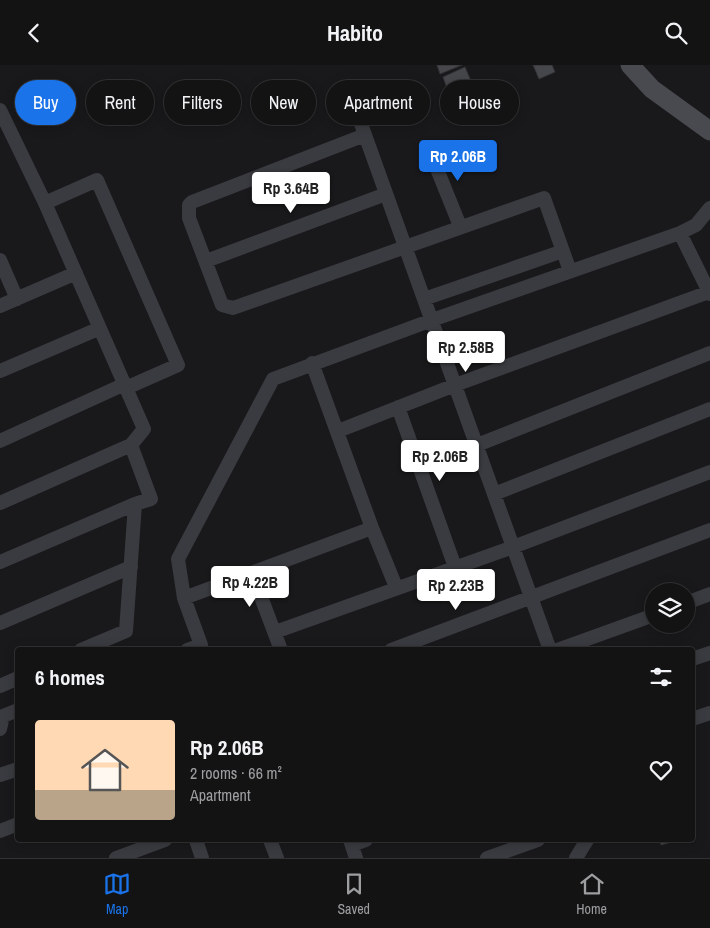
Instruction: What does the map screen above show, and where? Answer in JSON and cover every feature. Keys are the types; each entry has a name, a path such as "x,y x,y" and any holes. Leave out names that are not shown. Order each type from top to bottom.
{"street":[{"path":"630,65 652,89 710,131"},
{"path":"0,110 45,203 98,329 126,386 144,429 131,445 0,503"},
{"path":"361,125 549,647"},
{"path":"365,135 192,202 189,205 189,218 220,302 229,309 460,226 544,198 570,271"},
{"path":"429,149 460,226"},
{"path":"0,441 178,365 97,180 45,203"},
{"path":"206,261 386,194"},
{"path":"202,647 184,598 178,559 273,379 312,363 680,233 696,225 710,208"},
{"path":"338,431 455,385 710,293 680,233"},
{"path":"424,299 563,251"},
{"path":"0,260 17,299"},
{"path":"0,306 76,273"},
{"path":"0,371 98,329"},
{"path":"476,445 710,353"},
{"path":"312,363 372,528 396,587"},
{"path":"398,407 455,567"},
{"path":"494,494 710,409"},
{"path":"0,563 135,504 151,499 131,445"},
{"path":"275,632 396,587 513,547 710,472"},
{"path":"88,647 126,631 135,504"},
{"path":"184,598 372,528"},
{"path":"399,647 710,530"},
{"path":"0,623 131,567"},
{"path":"252,573 280,647"},
{"path":"695,600 710,594"},
{"path":"565,647 645,618"},
{"path":"695,658 710,653"},
{"path":"0,685 15,679"},
{"path":"0,729 3,716 15,712"},
{"path":"695,718 710,713"},
{"path":"0,775 15,770"},
{"path":"0,831 15,825"},
{"path":"116,858 135,855 161,842"},
{"path":"197,842 202,858"},
{"path":"271,842 276,858"},
{"path":"487,858 532,842"},
{"path":"576,858 586,842"}],"building":[{"path":"437,65 462,65 440,74"},
{"path":"533,65 552,65 555,72 539,79"},
{"path":"465,67 471,80 444,80 443,77"},
{"path":"660,842 672,842 661,845"}]}
